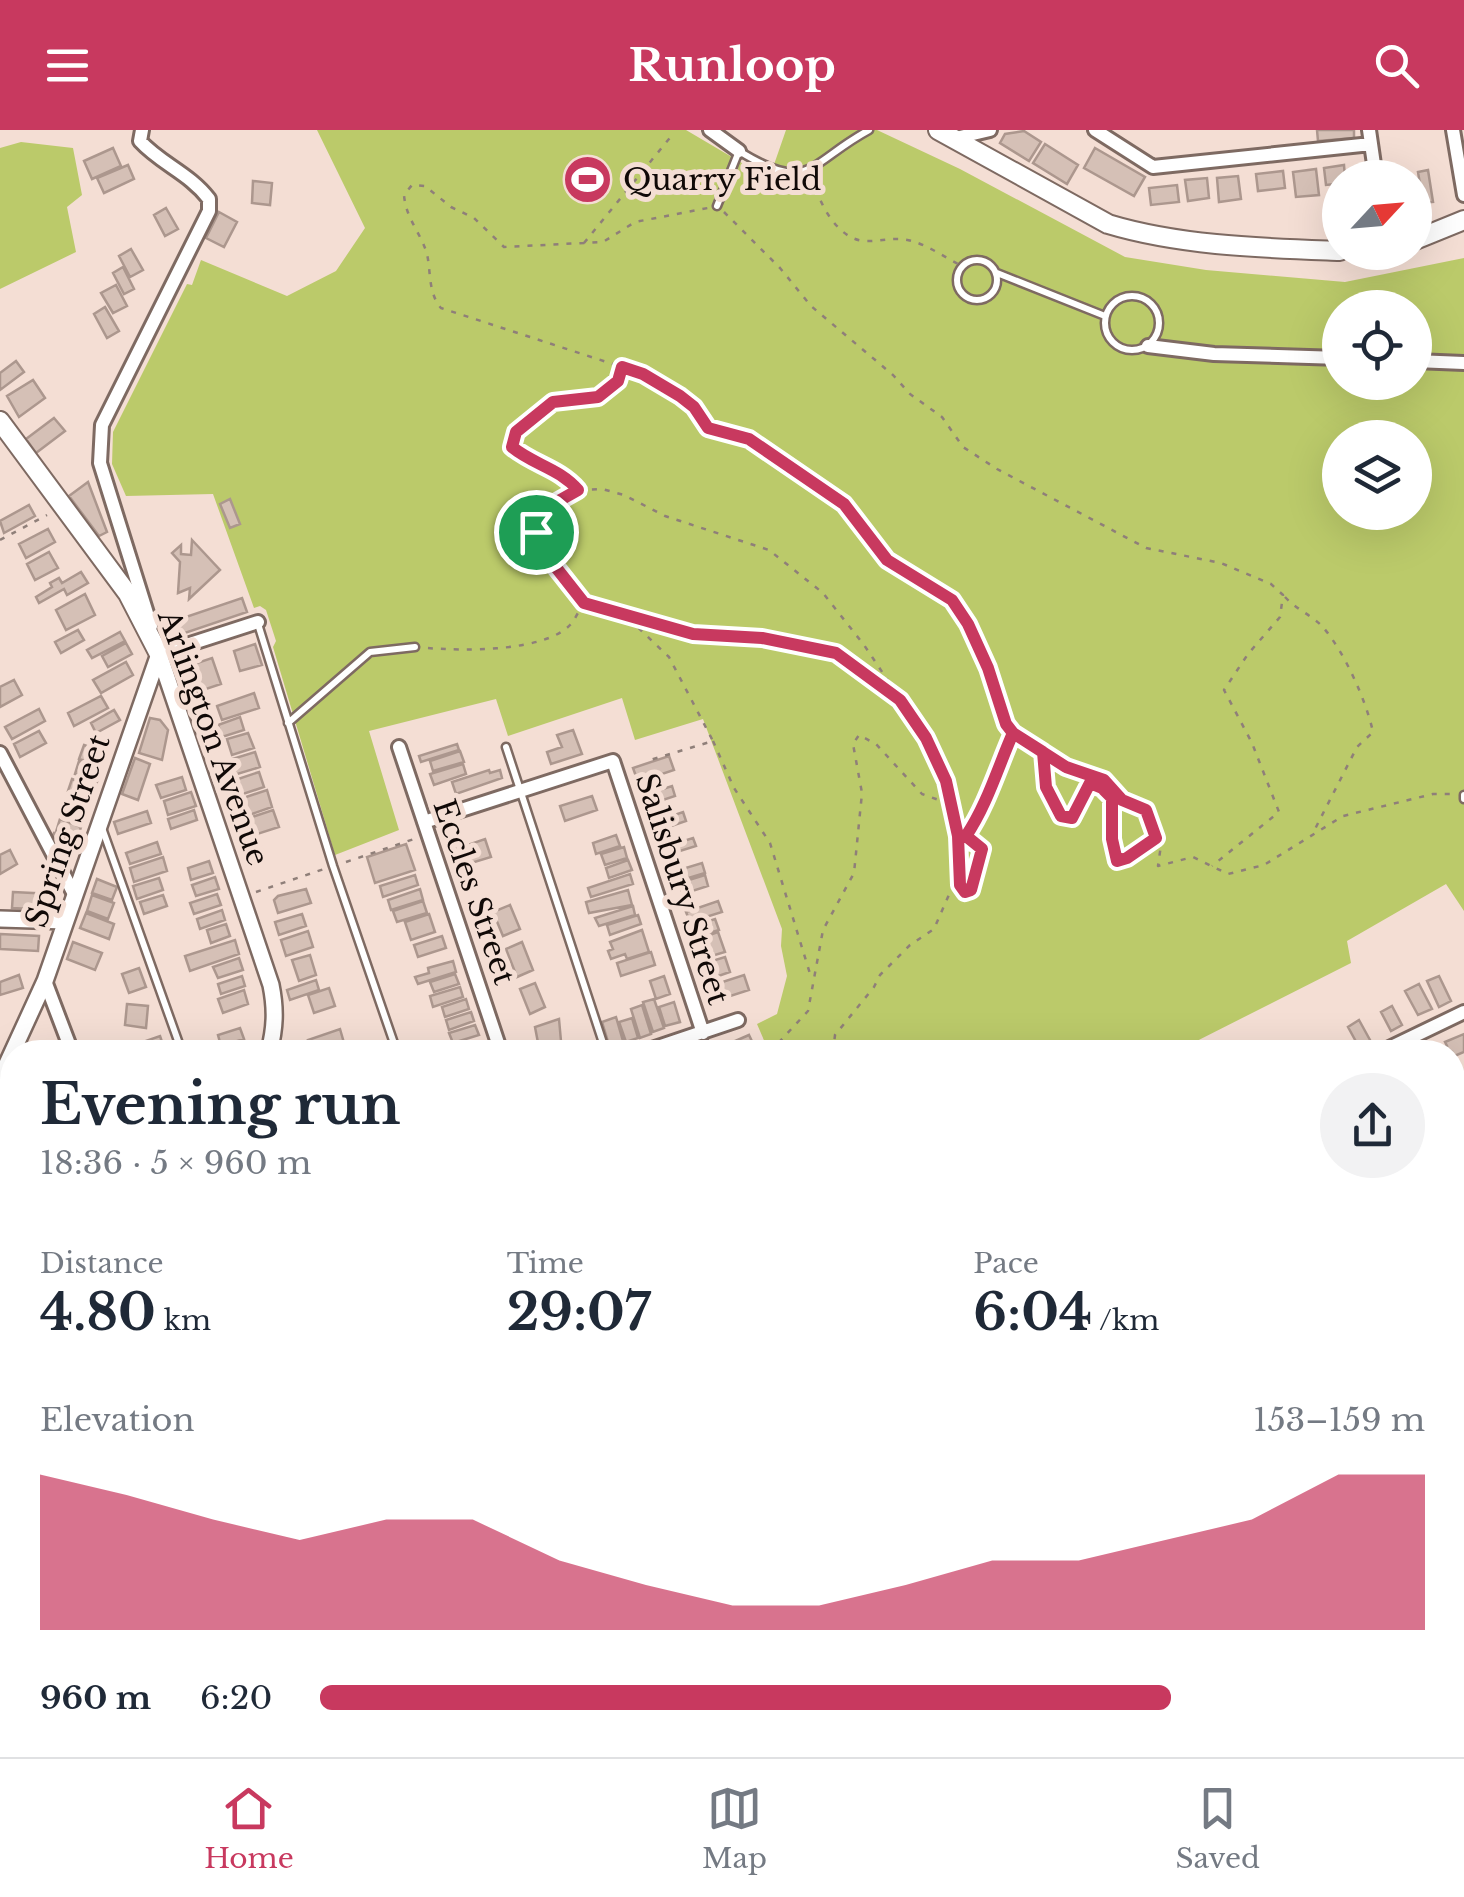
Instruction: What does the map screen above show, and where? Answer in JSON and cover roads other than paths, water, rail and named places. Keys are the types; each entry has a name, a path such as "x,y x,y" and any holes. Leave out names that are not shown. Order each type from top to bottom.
{"main road":[{"path":"947,134 1108,224 1172,238 1322,250"},
{"path":"1432,233 1464,220"},
{"name":"Arlington Avenue","path":"0,421 128,594 159,654"}],"street":[{"path":"142,130 140,141 152,155 186,174 209,199 209,211 102,425 100,463 159,654 258,622"},
{"path":"710,130 739,151"},
{"path":"947,134 990,130"},
{"path":"1095,130 1153,167 1370,137"},
{"path":"1453,130 1464,195"},
{"path":"1148,346 1214,354 1322,357"},
{"path":"1432,362 1464,363"},
{"name":"Spring Street","path":"18,1040 66,921 159,654"},
{"name":"Arlington Avenue","path":"159,654 272,986 276,1018 271,1040"},
{"name":"Eccles Street","path":"399,747 498,1040"},
{"path":"0,753 74,894"},
{"name":"Salisbury Street","path":"520,790 613,762 703,1032"},
{"path":"424,822 520,790"},
{"path":"0,918 66,921"},
{"path":"44,981 67,1040"},
{"path":"1406,1040 1464,1012"},
{"path":"681,1040 738,1020"}],"lane":[{"path":"717,206 739,151 771,171 796,173 812,170 837,147 869,130"},
{"path":"996,273 993,292 982,299 970,298 957,284 962,266 981,260 996,273 1105,316"},
{"path":"1144,298 1160,320 1159,330 1148,346 1132,351 1116,346 1106,333 1105,316 1116,300 1144,298"},
{"path":"258,622 392,1040"},
{"path":"288,723 370,652 416,647"},
{"path":"506,747 602,1040"},
{"path":"100,822 178,1040"}],"place":[{"name":"Quarry Field","path":"588,180"}]}
